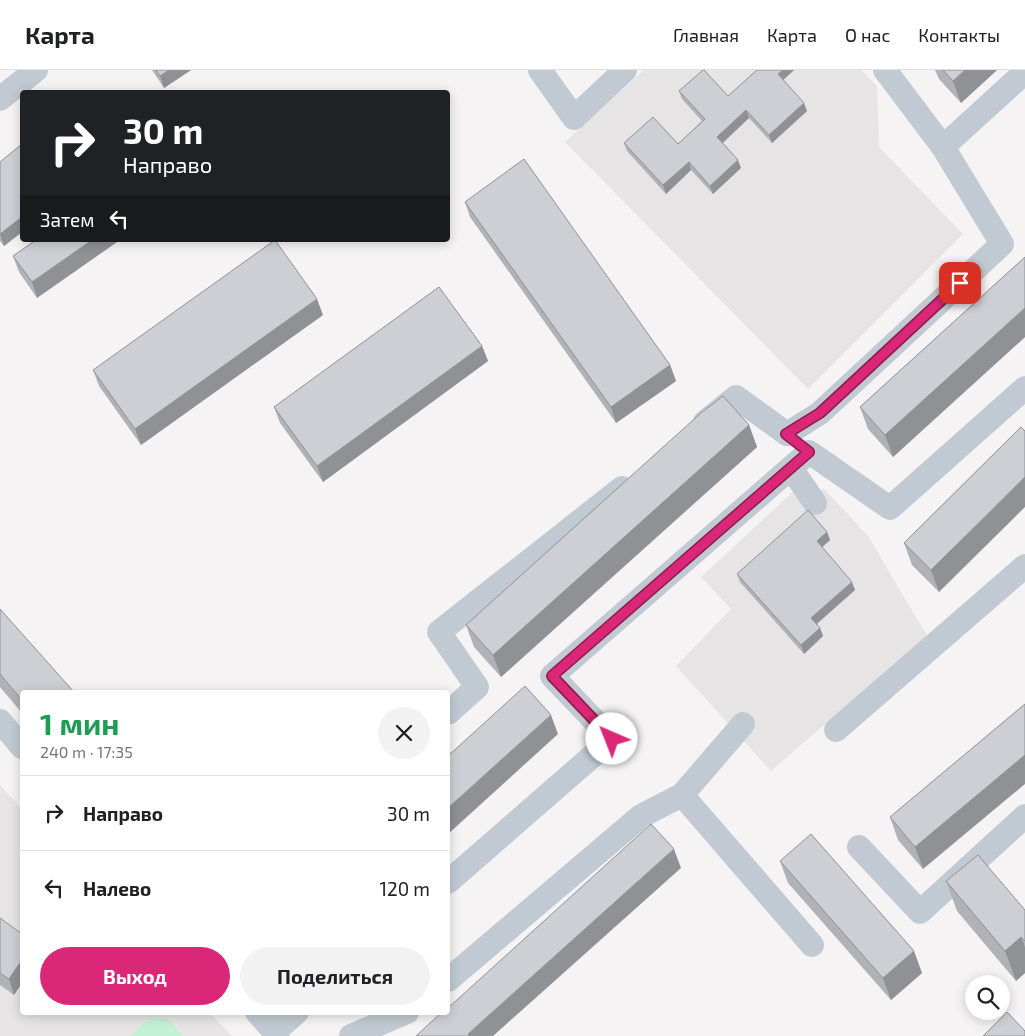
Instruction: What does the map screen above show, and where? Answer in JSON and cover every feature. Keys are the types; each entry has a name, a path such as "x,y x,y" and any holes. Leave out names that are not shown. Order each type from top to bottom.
{"lane":[{"path":"0,99 36,70"},
{"path":"540,70 574,118 625,70"},
{"path":"786,434 820,413 1002,244 943,147 885,70"},
{"path":"943,147 1025,72"},
{"path":"689,434 736,397 809,452 890,508 1025,388"},
{"path":"450,880 612,739 552,676 809,452"},
{"path":"791,468 815,503"},
{"path":"450,711 477,687 439,632 642,472"},
{"path":"836,730 1025,566"},
{"path":"0,721 20,745"},
{"path":"450,978 642,816 682,795 744,724"},
{"path":"682,795 812,945"},
{"path":"859,847 920,912 1025,816"},
{"path":"260,1015 276,1034 294,1015"},
{"path":"351,1036 400,1015"}],"shaded area":[{"path":"644,70 861,70 877,86 879,147 963,234 808,389 565,142"},
{"path":"796,489 825,490 868,536 927,636 771,771 676,666 731,609 701,577"},
{"path":"0,785 20,807 20,1015 212,1015 232,1036 0,1036"}],"green space":[{"path":"150,1018 168,1019 183,1036 130,1036"}],"building":[{"path":"156,70 169,70 160,76"},
{"path":"703,70 728,96 757,70 783,70 778,74 804,103 769,135 746,110 717,137 738,160 710,186 689,162 663,185 624,143 653,117 678,144 705,119 679,91"},
{"path":"943,70 965,70 953,81"},
{"path":"20,146 20,219 0,234 0,162"},
{"path":"524,159 670,365 611,407 465,202"},
{"path":"33,242 89,242 32,282 13,256"},
{"path":"272,242 276,242 317,299 135,429 93,370"},
{"path":"1025,257 1025,308 885,435 860,407"},
{"path":"439,287 482,346 317,466 274,407"},
{"path":"723,396 749,425 493,655 466,625 702,412"},
{"path":"1021,427 1025,431 1025,477 931,570 904,543"},
{"path":"808,510 827,532 817,541 852,582 811,618 820,628 801,645 737,574"},
{"path":"0,609 72,690 20,690 20,698 0,674"},
{"path":"525,686 551,715 450,806 450,754"},
{"path":"1025,704 1025,755 915,847 890,817"},
{"path":"651,824 674,849 468,1034 470,1036 416,1036 439,1015 450,1015 450,1006"},
{"path":"811,834 914,951 883,978 780,861"},
{"path":"978,855 1025,910 1025,941 1021,937 1005,951 946,881"},
{"path":"0,918 20,933 20,963 9,979 0,973"},
{"path":"1010,1015 1025,1031 1025,1036 983,1036 999,1020 1010,1020"}],"route":[{"path":"612,739 552,676 809,452 786,434 820,413 960,283"}]}
